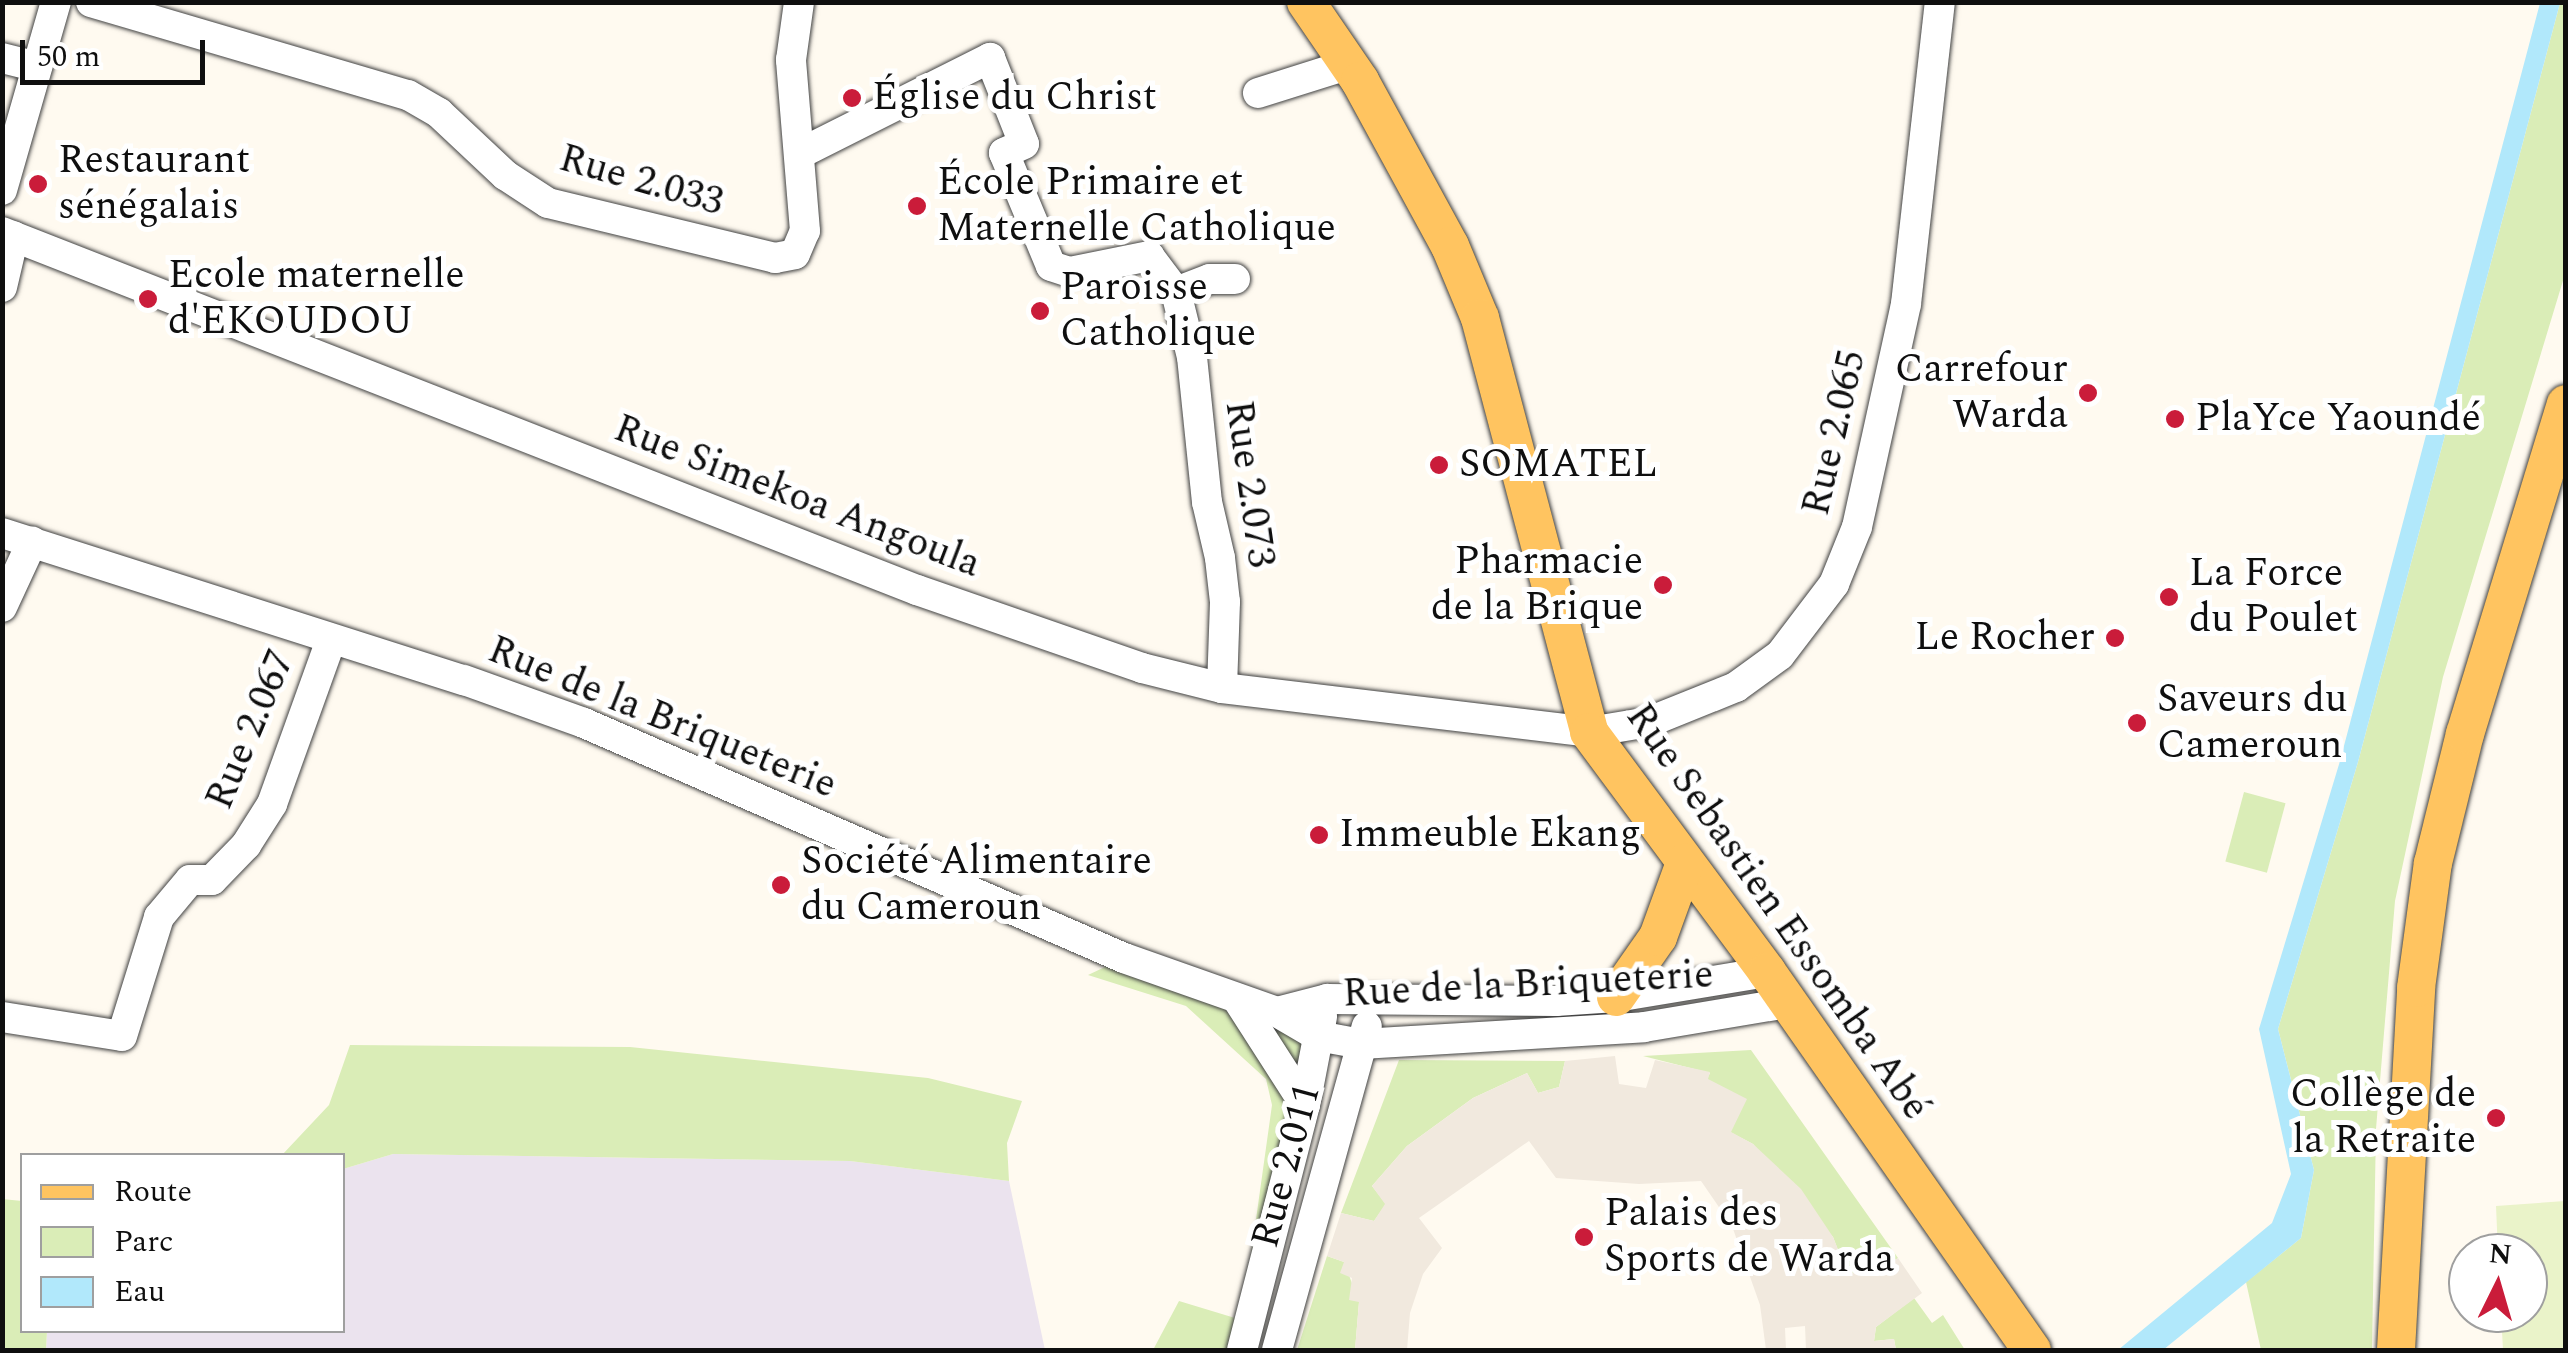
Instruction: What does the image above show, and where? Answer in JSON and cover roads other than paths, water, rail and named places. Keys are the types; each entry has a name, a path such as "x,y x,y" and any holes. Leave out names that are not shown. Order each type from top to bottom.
{"main road":[{"name":"Rue Sebastien Essomba Abé","path":"1306,2 1350,64 1450,246 1480,318 1589,732 1767,972 2032,1350"},
{"path":"2396,1350 2416,988 2433,863 2465,734 2566,404"},
{"path":"1616,996 1658,937 1685,863"}],"street":[{"path":"2,190 56,2"},
{"name":"Rue 2.033","path":"92,2 408,95 439,113 505,174 548,202 775,258 795,254 805,231 798,154"},
{"path":"799,2 791,60 798,154 990,58 1024,144 1004,153 1051,266 1070,272 1150,256 1176,292 1210,279 1235,279"},
{"name":"Rue 2.065","path":"1589,732 1649,722 1736,687 1780,655 1834,584 1858,527 1906,304 1940,2"},
{"path":"2,58 37,67"},
{"path":"1258,93 1350,64"},
{"path":"2,287 8,234"},
{"name":"Rue Simekoa Angoula","path":"8,234 917,590 1142,668 1222,688 1589,732"},
{"name":"Rue 2.073","path":"1176,292 1192,357 1208,502 1222,573 1222,688"},
{"name":"Rue de la Briqueterie","path":"2,533 464,680 584,723 1124,958 1239,1002 1277,1012 1318,1036 1361,1044 1644,1026 1788,1003"},
{"path":"2,607 32,542"},
{"name":"Rue 2.067","path":"2,1018 122,1036 158,917 190,880 212,880 246,845 272,804 331,640"},
{"name":"Rue de la Briqueterie","path":"1277,1012 1327,999 1374,1002 1616,996 1767,972"},
{"name":"Rue 2.011","path":"1242,1350 1306,1105 1327,999"},
{"path":"1239,1002 1306,1105"},
{"name":"Rue 2.011","path":"1278,1350 1374,1002"},
{"path":"1341,1118 1378,1065 1410,1041"}],"water":[{"path":"2540,3 2560,3 2358,762 2278,1029 2314,1170 2301,1238 2163,1350 2118,1350 2272,1223 2291,1174 2259,1029 2340,761"}],"place":[{"name":"Église du Christ","path":"852,98"},
{"name":"Restaurant sénégalais","path":"38,184"},
{"name":"École Primaire et Maternelle Catholique","path":"917,206"},
{"name":"Ecole maternelle d'EKOUDOU","path":"148,299"},
{"name":"Paroisse Catholique","path":"1040,311"},
{"name":"Carrefour Warda","path":"2088,393"},
{"name":"PlaYce Yaoundé","path":"2175,419"},
{"name":"SOMATEL","path":"1439,465"},
{"name":"Pharmacie de la Brique","path":"1663,585"},
{"name":"La Force du Poulet","path":"2169,597"},
{"name":"Le Rocher","path":"2115,638"},
{"name":"Saveurs du Cameroun","path":"2137,723"},
{"name":"Immeuble Ekang","path":"1319,835"},
{"name":"Société Alimentaire du Cameroun","path":"781,885"},
{"name":"Collège de la Retraite","path":"2496,1118"},
{"name":"Palais des Sports de Warda","path":"1584,1237"}]}
